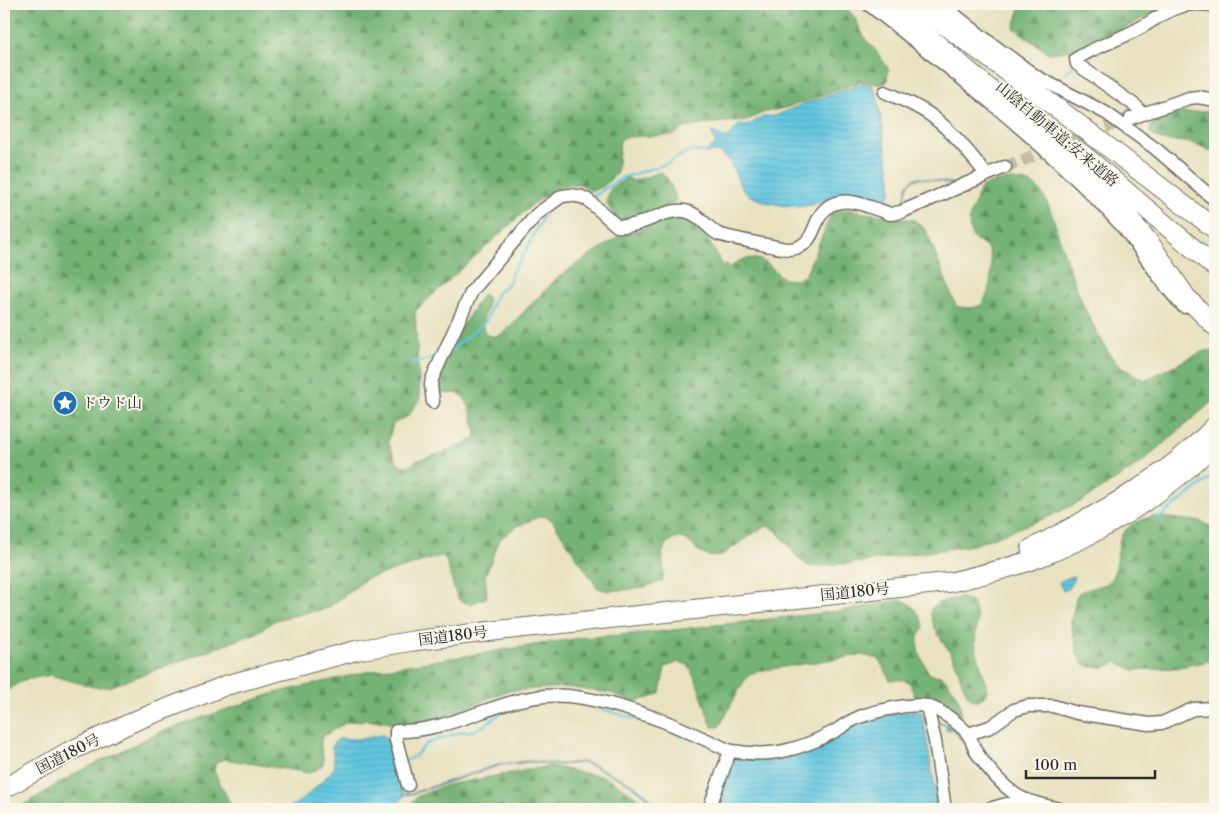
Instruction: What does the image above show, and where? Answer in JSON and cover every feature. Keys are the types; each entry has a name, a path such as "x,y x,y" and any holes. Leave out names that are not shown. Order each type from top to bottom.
{"highway":[{"path":"890,4 1042,134 1113,199 1151,245 1186,297 1215,326"},
{"name":"山陰自動車道;安来道路","path":"897,4 1056,132 1215,267"},
{"path":"916,4 1068,116 1215,229"},
{"name":"国道180号","path":"928,584 987,566 1026,551 1105,510 1136,491 1157,475 1215,426"},
{"name":"国道180号","path":"4,789 68,752 137,720 227,685 358,650 493,631 951,582 1004,568 1028,561 1087,537 1132,510 1177,476 1215,443"}],"street":[{"path":"868,4 942,62 1062,166 1142,250 1180,303 1215,332"},
{"path":"941,4 974,31 1037,77 1106,113 1156,149 1215,200"},
{"path":"1215,5 1191,4 1168,11 1135,31 1082,55 1075,61 1137,107 1136,116 1189,98 1198,97 1215,100"},
{"path":"884,92 932,116 947,129 986,174"},
{"path":"433,402 432,379 472,291 537,214 562,196 582,197 618,226 630,226 682,211 691,213 716,233 723,236 786,249 795,248 808,241 822,213 830,206 856,202 889,214 901,212 1005,167"},
{"path":"408,785 396,732 441,726 516,701 544,696 568,696 599,701 663,721 730,750 759,753 787,750 820,738 854,719 907,706 929,716"},
{"path":"968,734 990,727 1014,710 1028,706 1053,706 1077,713 1149,724 1162,723 1193,709 1215,708"},
{"path":"929,716 936,710 958,724 968,734 976,752 986,765 1017,795 1024,799 1059,809"},
{"path":"929,716 945,809"},
{"path":"710,809 730,750"},
{"path":"989,809 1024,799"}],"green space":[{"path":"4,4 843,4 855,18 865,39 888,68 887,82 878,84 862,82 788,107 762,113 746,121 713,123 685,128 673,135 626,137 620,140 617,173 604,186 592,191 580,184 571,184 556,189 533,204 415,311 420,399 408,416 393,424 388,442 397,462 403,466 410,466 415,461 443,453 475,439 476,435 472,416 464,398 456,393 437,393 435,387 459,331 482,295 485,295 488,302 483,322 485,332 492,336 500,335 557,278 619,236 678,217 686,219 700,228 723,265 731,267 739,261 749,258 759,260 769,265 784,279 796,280 805,276 831,215 841,210 849,209 914,220 926,230 956,306 976,307 983,302 989,288 991,260 987,248 974,239 971,234 969,218 980,189 986,185 1011,180 1035,186 1044,197 1079,295 1098,334 1118,365 1145,380 1204,351 1215,350 1215,399 1141,463 1084,500 1046,518 973,545 862,562 813,567 808,566 799,559 775,529 767,526 722,555 705,555 684,539 678,538 670,541 666,545 663,554 662,581 638,588 608,590 596,586 552,520 544,516 517,526 500,539 485,576 486,598 470,604 460,601 455,591 447,562 441,556 366,579 328,608 275,620 257,633 109,687 93,687 51,675 23,680 4,693"},
{"path":"1021,4 1172,4 1081,50 1048,53 1014,28"},
{"path":"1209,111 1215,113 1215,153 1192,143 1162,140 1150,133 1151,126 1164,117 1173,114"},
{"path":"660,172 666,177 672,187 676,199 674,203 626,224 616,219 606,202 611,188 627,178 634,181"},
{"path":"1153,516 1202,522 1211,527 1215,534 1215,660 1174,668 1134,670 1116,662 1105,667 1093,667 1083,664 1077,653 1071,622 1076,597 1080,592 1108,583 1117,562 1121,536 1137,522"},
{"path":"961,597 972,602 977,616 976,647 987,692 981,699 977,700 971,699 965,691 953,657 936,630 931,616 931,609 938,603"},
{"path":"901,600 913,607 921,619 924,628 918,636 918,651 928,672 932,675 942,676 953,690 961,707 959,717 926,698 915,698 910,683 904,680 890,680 879,659 861,655 757,671 748,676 743,683 719,727 712,727 696,680 688,665 679,662 665,667 660,693 650,698 631,702 611,693 565,687 506,691 437,720 398,724 366,720 347,722 322,737 322,766 309,773 224,759 216,763 214,771 233,809 17,809 76,773 160,732 275,693 370,671 579,638 655,632 840,611"},
{"path":"550,766 608,778 655,809 405,809 418,796 447,785"}],"water":[{"path":"864,84 872,85 877,95 891,179 891,192 882,206 837,197 804,206 780,205 764,201 746,192 725,157 718,152 705,153 715,144 712,132 727,138 739,125 747,126 763,117 775,116 803,104"},
{"path":"914,178 927,179 911,182 907,188 908,184"},
{"path":"907,189 904,206 888,207 903,205"},
{"path":"1073,576 1074,579 1068,589 1063,591 1059,582"},
{"path":"920,710 923,719 947,724 961,735 965,741 963,742 952,729 946,730 949,727 924,722 938,809 725,809 719,794 733,759 769,761 783,759 809,751 854,726 895,713"},
{"path":"382,735 387,738 390,744 403,794 412,793 500,764 529,761 559,764 583,762 593,765 631,783 662,809 630,784 593,766 583,763 559,765 528,762 501,765 412,794 404,795 396,809 285,809 304,798 332,771 335,767 332,747 337,740 363,739"}],"waterway":[{"path":"1065,72 1073,67"},
{"path":"592,197 622,178 666,164 689,151 707,152"},
{"path":"450,351 486,321 496,294 509,283 512,271 521,260 544,215"},
{"path":"411,362 424,361 436,357"},
{"path":"1159,518 1215,474"},
{"path":"595,707 664,728 687,738"},
{"path":"405,761 415,756 426,744 464,731 480,728 506,710"},
{"path":"966,745 970,752"}],"tunnel":[{"path":"1005,167 1127,119"}],"place":[{"name":"ドウド山","path":"65,403"}]}
